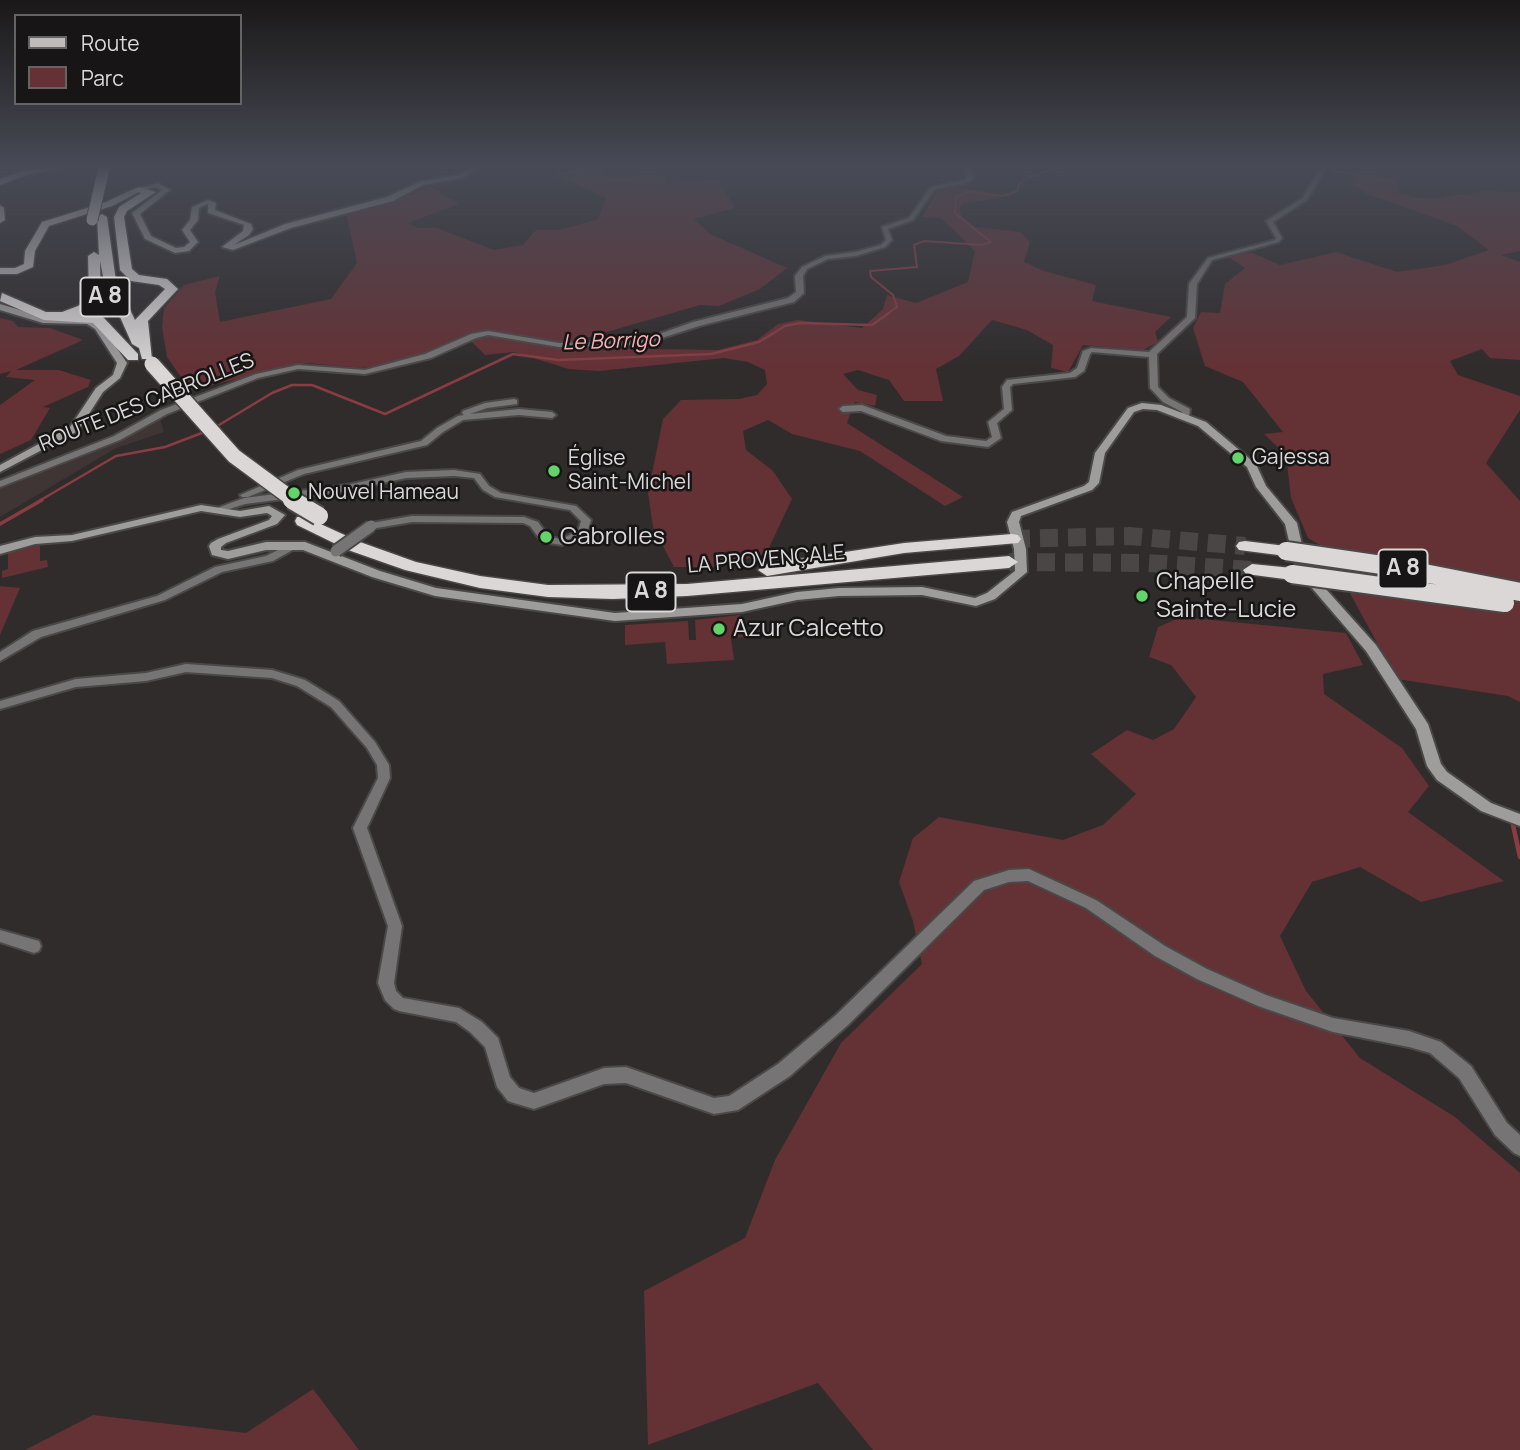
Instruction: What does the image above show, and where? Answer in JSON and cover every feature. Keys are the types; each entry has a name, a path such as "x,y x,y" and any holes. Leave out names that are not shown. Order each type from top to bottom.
{"highway":[{"name":"LA PROVENÇALE","path":"96,236 94,256 108,306 173,409 224,463 261,493 311,519 354,546 411,566 491,584 548,591 612,593 687,590 1009,562"},
{"name":"LA PROVENÇALE","path":"100,236 108,273 143,361"},
{"path":"121,236 126,270 135,278 171,286 171,292 146,313 141,322 143,361"},
{"path":"1,300 51,313 83,309 95,298 94,256"},
{"path":"108,273 123,292 137,298 163,292 167,289 165,283"},
{"path":"1,300 40,315 81,316 98,320 143,361"},
{"name":"LA PROVENÇALE","path":"311,519 432,561 512,577 574,583 699,579 904,548 1012,539"},
{"name":"A 8","path":"1245,546 1520,592"},
{"name":"A 8","path":"1252,570 1520,605"}],"main road":[{"path":"0,271 26,268 37,236"},
{"path":"0,260 29,259"}],"street":[{"path":"147,236 175,251 186,249 194,242 190,236"},
{"path":"242,236 226,247 233,248 264,236"},
{"name":"ROUTE DES CABROLLES","path":"0,484 117,439 164,412 256,376 298,367 339,372 391,367 488,333 559,345 640,343 696,324 791,300 800,292 799,276 804,268 827,257 856,254 883,246 889,240 887,236"},
{"path":"843,410 862,408 944,439 988,444 997,438 992,422 1008,410 1006,387 1010,382 1072,375 1081,369 1086,353 1091,350 1152,355 1191,318 1193,284 1210,259 1277,241 1278,236"},
{"name":"ROUTE DES CABROLLES","path":"0,469 74,429 99,390 117,376 122,363 98,327 89,321 43,320 1,300"},
{"path":"1152,355 1154,388 1166,400 1187,411 1186,416"},
{"path":"214,509 224,500 280,483 284,478 424,443 440,430 485,406 514,402"},
{"path":"214,509 240,514 269,509 279,515 269,525 218,543 215,549 218,554 294,545 333,553 376,574 435,592 615,617 734,609 807,594 839,592 922,591 976,602 991,596 1021,572 1020,549 1013,522 1016,514 1088,488 1094,482 1100,453 1131,410 1149,405 1186,416 1229,444 1252,466 1261,487 1291,523 1298,554 1311,580 1371,648 1423,728 1428,738 1428,756 1434,766 1442,776 1486,807 1520,820"},
{"path":"461,418 519,412 552,415"},
{"path":"0,550 94,533 171,513 347,488 406,475 454,473 477,476 486,488 498,495 573,508 586,520 582,533 562,542 546,540 534,524 524,520 412,519 371,526 333,553"},
{"path":"0,657 37,634 161,598 219,569 269,559 294,545"},
{"path":"0,705 76,683 146,677 186,668 272,674 301,683 335,704 371,744 383,765 380,787 360,828 395,926 386,983 390,995 398,1004 459,1015 477,1027 492,1043 503,1081 514,1095 534,1101 604,1076 626,1074 714,1106 732,1104 784,1070 842,1020 979,885 993,880 1030,875 1053,884 1202,974 1263,1001 1333,1025 1409,1039 1435,1048 1465,1072 1501,1129 1520,1147"},
{"path":"0,936 34,946"}],"shaded area":[{"path":"160,419 164,432 116,448 0,517 0,486 119,439"}],"green space":[{"path":"351,236 457,236 494,250 523,245 531,236 714,236 787,268 760,289 719,306 700,305 579,340 575,348 718,350 757,340 778,324 798,320 862,328 883,309 887,295 916,303 968,282 975,251 959,236 1024,236 1030,242 1024,262 1044,271 1096,285 1092,301 1171,317 1155,332 1158,342 1143,350 1083,345 1068,372 1051,368 1053,345 1027,330 992,320 959,356 936,369 943,401 904,401 889,380 858,370 843,374 858,390 877,395 875,406 855,402 847,423 963,497 945,506 860,451 792,434 768,420 743,431 746,450 773,471 792,499 766,554 712,567 674,567 653,527 648,493 663,419 681,400 739,399 757,395 767,384 765,370 748,362 724,358 599,371 569,369 514,352 485,355 467,337 417,358 362,368 307,363 190,390 167,357 162,327 164,308 184,285 220,276 215,292 220,322 331,299 357,263"},
{"path":"1470,236 1520,236 1520,251 1501,255 1520,262 1520,360 1490,358 1482,349 1450,361 1458,375 1520,396 1520,410 1486,463 1520,501 1520,702 1508,696 1397,679 1325,548 1308,538 1291,498 1286,455 1264,434 1283,432 1243,382 1205,366 1193,328 1201,312 1220,313 1225,284 1245,268 1230,258 1233,254 1253,253 1280,265 1336,252 1397,272 1445,265 1489,250"},
{"path":"0,318 13,321 18,327 50,328 83,340 16,370 59,370 91,380 88,387 43,407 50,408 31,440 0,454 0,405 35,380 6,377 11,371 0,374"},
{"path":"40,545 40,561 47,560 48,567 2,578 2,571 8,569 8,553"},
{"path":"0,586 20,588 0,635"},
{"path":"740,615 743,637 731,638 734,660 667,664 665,642 625,645 625,625 688,621 689,640 696,640 695,620"},
{"path":"1181,617 1346,633 1363,665 1323,674 1324,694 1402,748 1429,786 1408,812 1504,881 1421,902 1360,867 1312,882 1280,936 1306,991 1360,1058 1455,1117 1520,1173 1520,1450 873,1450 818,1383 648,1445 644,1291 745,1238 775,1160 841,1043 922,964 913,921 899,882 913,838 939,817 1063,840 1103,825 1136,794 1091,754 1127,730 1153,740 1174,729 1196,697 1171,665 1149,657 1158,627"},
{"path":"313,1389 359,1450 25,1450 93,1415 246,1433"}],"waterway":[{"name":"Le Borrigo","path":"887,314 897,307 893,295 871,277 870,271 917,267 914,245 924,241 981,245 991,242 983,236"},
{"name":"Le Borrigo","path":"214,428 272,393 292,385 312,385 385,414 513,354 558,360 711,354 759,342 785,326 800,323 872,325 889,313"},
{"name":"Le Borrigo","path":"39,501 116,456 165,447 207,431"},
{"name":"Le Borrigo","path":"0,524 42,500"},
{"path":"1513,825 1520,857"}],"tunnel":[{"path":"1012,539 1129,536 1245,546"},
{"path":"1009,562 1147,563 1252,570"}],"place":[{"name":"Gajessa","path":"1238,458"},
{"name":"Église Saint-Michel","path":"554,471"},
{"name":"Nouvel Hameau","path":"294,493"},
{"name":"Cabrolles","path":"546,537"},
{"name":"Chapelle Sainte-Lucie","path":"1142,596"},
{"name":"Azur Calcetto","path":"719,629"}]}
